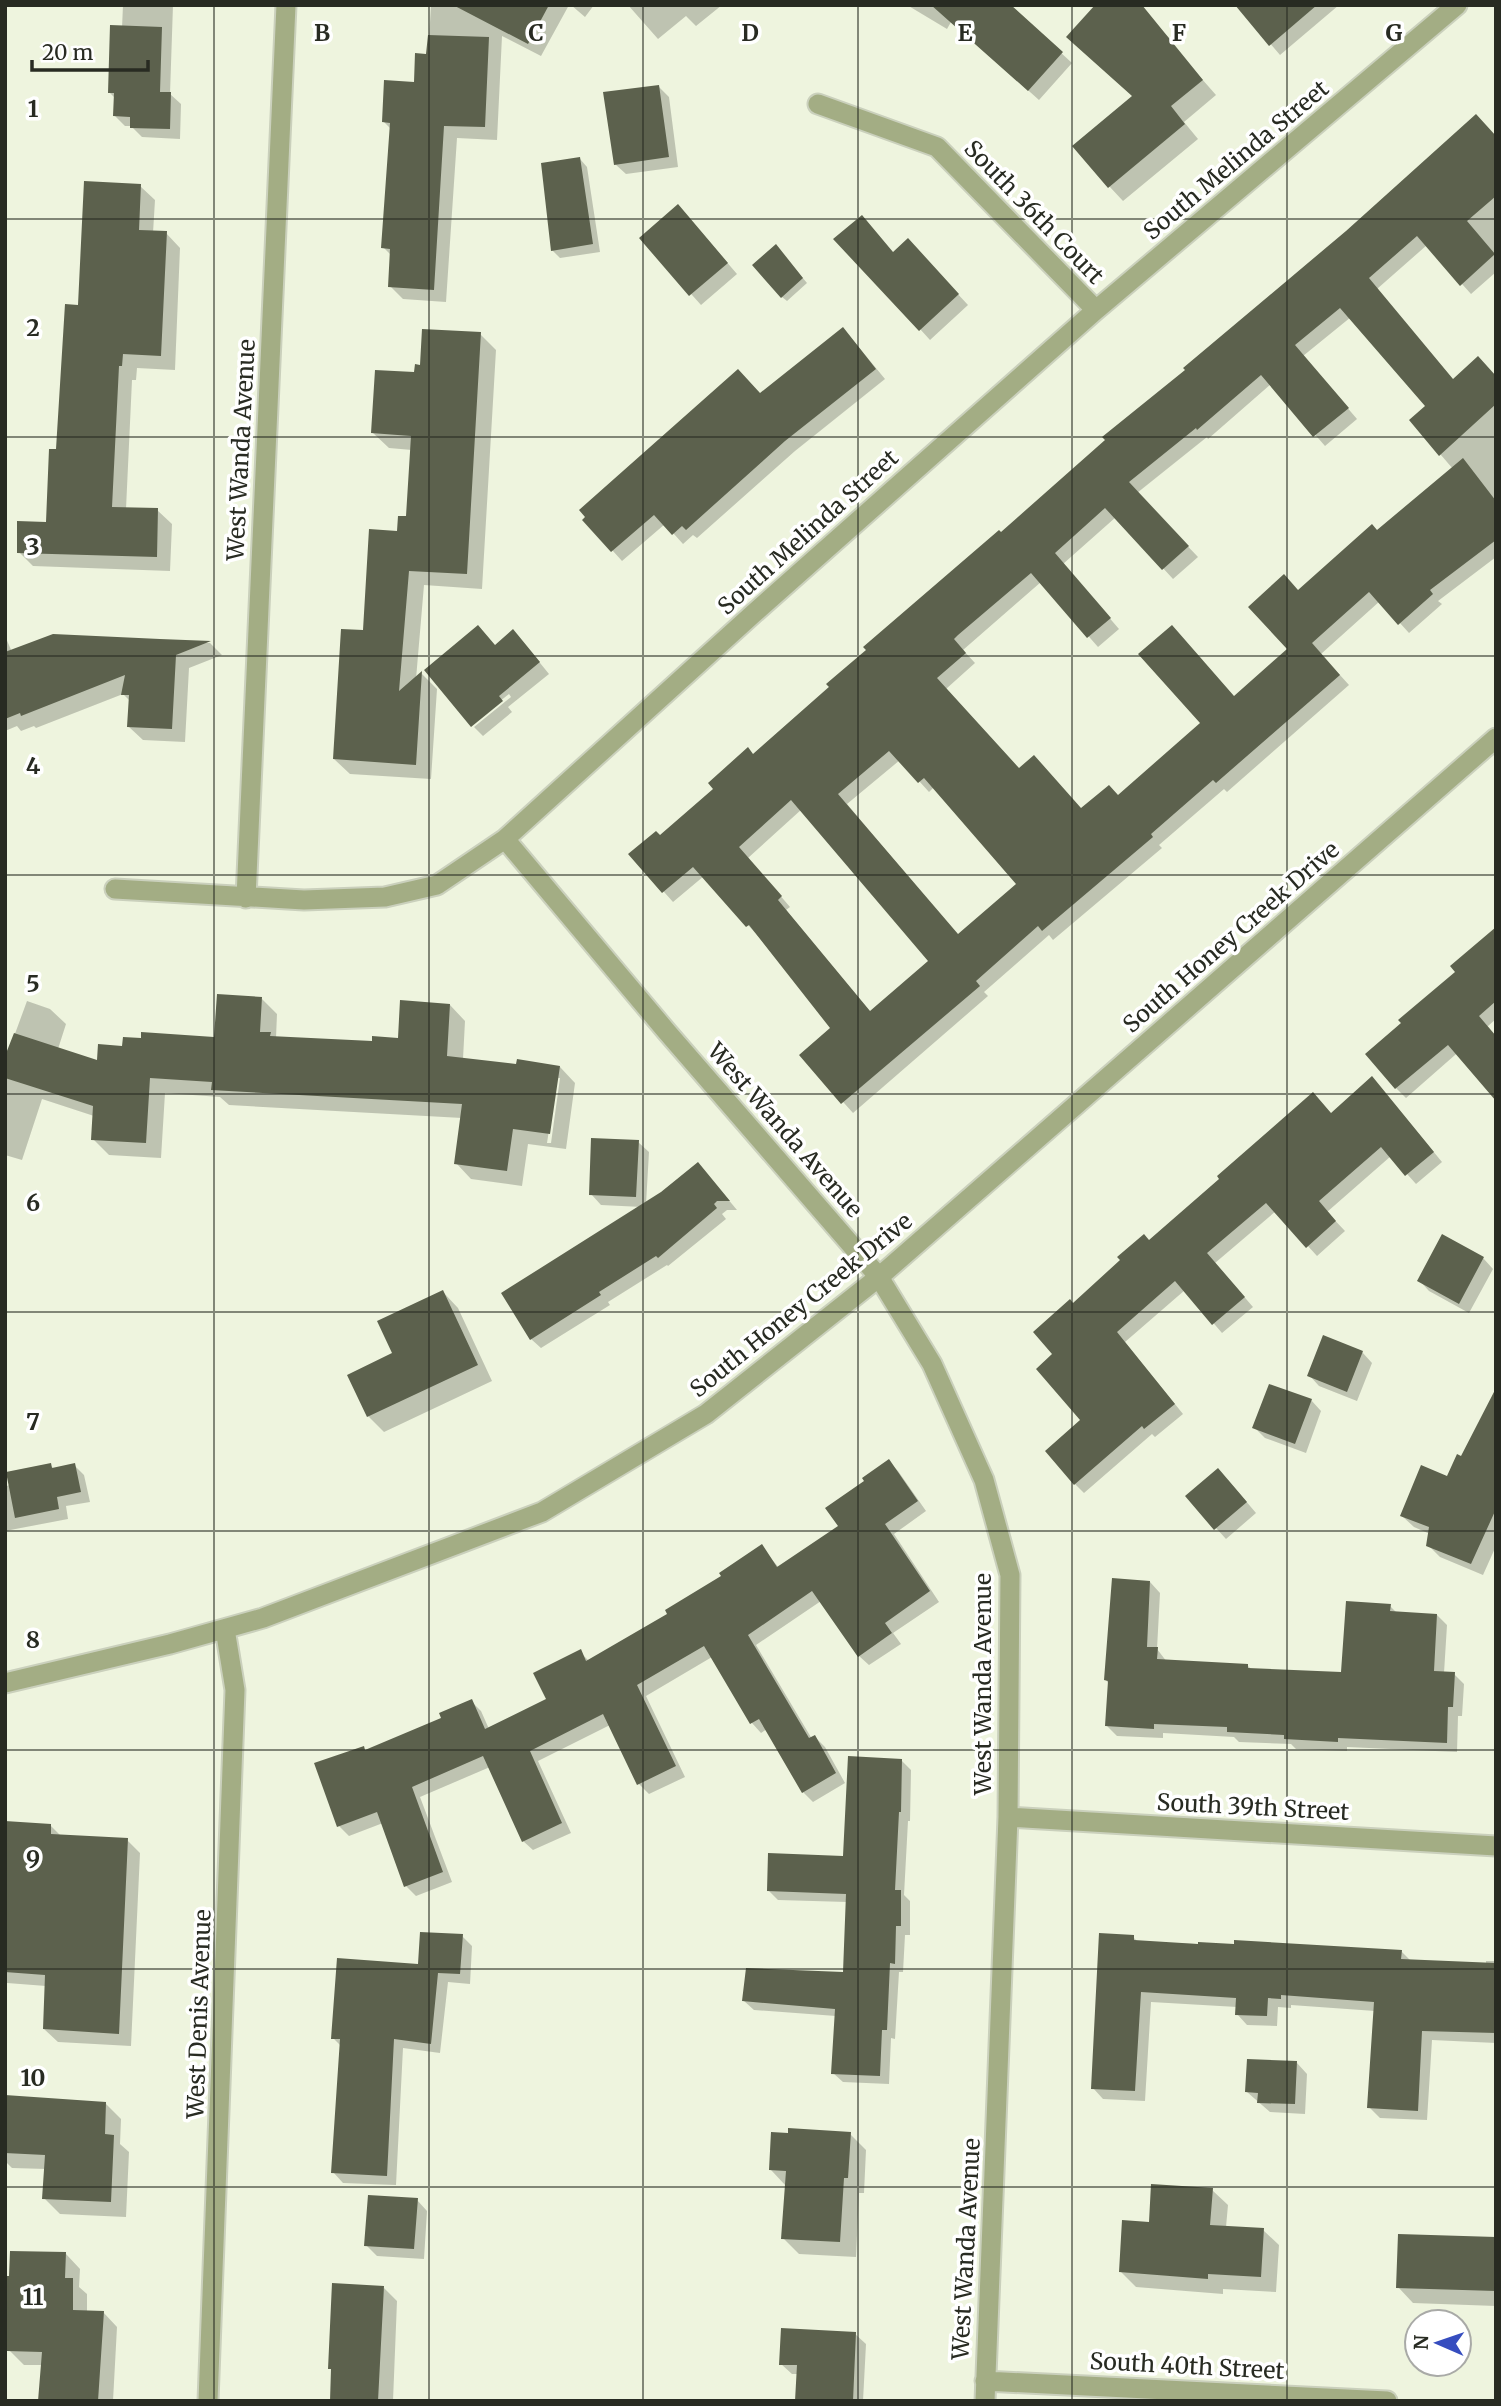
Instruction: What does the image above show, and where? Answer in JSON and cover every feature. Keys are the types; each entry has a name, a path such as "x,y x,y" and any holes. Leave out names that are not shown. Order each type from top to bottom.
{"street":[{"name":"West Wanda Avenue","path":"246,898 286,5"},
{"name":"South Melinda Street","path":"115,889 304,900 384,897 437,885 505,839 763,605 1096,310 1457,5"},
{"name":"South 36th Court","path":"818,104 937,147 1096,310"},
{"name":"South Honey Creek Drive","path":"5,1682 263,1618 542,1512 706,1414 879,1277 1496,738"},
{"name":"West Wanda Avenue","path":"505,839 667,1032 879,1277 932,1364 984,1480 1010,1575 1008,1817 985,2391"},
{"name":"West Denis Avenue","path":"208,2401 235,1690 225,1629"},
{"name":"South 39th Street","path":"1008,1817 1496,1846"},
{"name":"South 40th Street","path":"985,2391 1387,2401"}],"building":[{"path":"453,5 549,5 528,44"},
{"path":"931,5 1011,5 1063,52 1028,91"},
{"path":"1095,5 1142,5 1203,80 1171,106 1185,124 1108,188 1072,146 1132,96 1066,37"},
{"path":"1235,5 1317,5 1269,46"},
{"path":"110,25 162,27 160,92 171,92 170,129 130,128 130,117 113,116 114,93 108,93"},
{"path":"428,35 489,37 485,127 444,126 434,290 388,287 390,249 381,248 390,123 382,122 384,80 414,82 415,53 426,54"},
{"path":"659,85 669,157 614,165 603,92"},
{"path":"1476,114 1496,136 1496,196 1467,221 1495,254 1460,286 1417,236 1369,278 1453,379 1478,356 1496,376 1496,404 1439,456 1409,420 1425,406 1340,308 1295,345 1349,408 1313,437 1261,375 1197,430 1196,428 1129,482 1189,546 1162,570 1105,508 1055,553 1111,618 1087,638 1031,573 954,639 966,653 937,678 1019,768 1034,755 1081,808 1109,785 1118,795 1200,723 1138,654 1172,625 1234,696 1287,649 1248,607 1284,574 1298,590 1372,524 1377,530 1463,458 1496,501 1496,540 1430,590 1433,594 1398,625 1369,592 1312,643 1340,675 1216,783 1213,780 1151,834 1153,837 1042,931 1038,926 976,981 980,986 841,1104 799,1055 830,1028 749,925 746,927 693,867 662,893 628,854 656,831 660,835 713,789 708,783 748,747 753,754 829,687 826,684 866,650 863,647 999,530 1001,532 1105,440 1102,437 1185,370 1183,368 1346,231","holes":["889,751 918,783 924,778 1016,884 958,934 838,794","791,800 928,961 870,1011 778,900 782,896 739,847"]},
{"path":"580,157 593,244 551,251 541,163"},
{"path":"84,181 141,184 139,230 167,231 161,356 123,354 122,366 119,366 112,507 158,508 157,557 17,553 17,521 46,522 49,449 56,449 65,304 78,305"},
{"path":"678,204 728,263 689,296 639,238"},
{"path":"862,215 893,252 908,238 959,294 919,331 833,239"},
{"path":"776,244 803,278 781,298 752,265"},
{"path":"843,327 876,369 785,441 686,530 682,526 672,535 654,515 611,552 582,520 585,517 579,510 738,369 760,393"},
{"path":"422,329 481,332 467,574 409,571 399,691 422,671 416,765 333,759 341,629 363,630 369,529 397,531 398,516 406,516 411,436 371,433 375,370 414,372 415,364 420,365"},
{"path":"478,625 495,645 513,629 540,662 499,696 503,701 471,727 424,670"},
{"path":"53,634 211,641 176,655 172,729 127,727 129,695 121,695 125,675 21,716 20,713 5,719 5,652"},
{"path":"1496,927 1496,1001 1479,1016 1496,1036 1496,1101 1448,1045 1395,1089 1365,1054 1401,1023 1398,1020 1455,972 1450,966"},
{"path":"217,994 262,997 260,1032 271,1032 270,1036 372,1041 372,1036 398,1038 400,1000 450,1004 447,1056 516,1064 517,1059 560,1066 550,1134 513,1129 507,1171 454,1164 462,1104 211,1090 212,1082 150,1078 146,1143 91,1140 93,1106 5,1078 5,1056 14,1033 97,1060 98,1044 122,1046 123,1037 141,1038 141,1032 214,1037"},
{"path":"1372,1076 1434,1152 1405,1176 1381,1147 1319,1201 1336,1221 1306,1248 1266,1203 1207,1253 1245,1297 1212,1325 1175,1281 1117,1332 1175,1404 1144,1429 1142,1426 1074,1485 1045,1451 1080,1420 1036,1369 1052,1354 1033,1332 1070,1299 1073,1303 1120,1260 1117,1257 1144,1234 1149,1240 1313,1092 1331,1113"},
{"path":"591,1138 639,1140 636,1197 589,1195"},
{"path":"698,1162 730,1201 717,1201 714,1204 717,1208 658,1258 656,1256 599,1292 601,1295 530,1340 501,1293 661,1192"},
{"path":"1442,1234 1484,1257 1459,1304 1417,1281"},
{"path":"443,1290 478,1365 367,1417 347,1375 392,1353 377,1321"},
{"path":"1323,1335 1363,1351 1347,1392 1307,1376"},
{"path":"1269,1384 1312,1399 1295,1444 1252,1428"},
{"path":"1496,1388 1496,1509 1471,1564 1426,1546 1429,1527 1400,1516 1421,1465 1447,1476 1457,1454 1461,1456"},
{"path":"889,1459 918,1501 885,1524 930,1591 885,1623 892,1633 858,1657 812,1591 748,1635 809,1738 815,1735 836,1773 802,1793 759,1719 750,1724 704,1646 637,1685 676,1766 637,1785 603,1714 530,1751 562,1823 522,1842 483,1756 412,1787 443,1872 404,1887 377,1812 337,1827 314,1763 364,1746 365,1750 441,1718 439,1713 472,1699 485,1729 546,1699 533,1673 581,1649 586,1661 667,1614 665,1610 721,1576 719,1573 762,1544 777,1567 838,1526 825,1508 864,1481 862,1478"},
{"path":"51,1463 52,1468 75,1463 81,1492 57,1497 59,1509 15,1518 6,1472"},
{"path":"1218,1468 1247,1502 1214,1530 1185,1496"},
{"path":"1112,1578 1150,1581 1147,1647 1158,1647 1157,1659 1248,1664 1248,1668 1341,1672 1346,1601 1391,1604 1390,1611 1437,1614 1434,1671 1455,1672 1453,1707 1448,1707 1447,1743 1338,1738 1338,1742 1284,1739 1284,1735 1227,1732 1227,1727 1154,1724 1154,1729 1105,1726 1108,1681 1104,1680"},
{"path":"848,1756 902,1759 895,1890 901,1890 901,1926 896,1926 895,1964 890,1963 887,2030 882,2030 880,2076 831,2074 835,2009 742,2001 746,1968 843,1972 846,1894 767,1891 768,1853 843,1856"},
{"path":"5,1821 51,1824 51,1834 128,1838 119,2034 43,2029 45,1975 5,1972"},
{"path":"420,1932 463,1934 460,1974 438,1973 431,2044 394,2039 387,2176 331,2173 340,2039 331,2039 337,1958 418,1964"},
{"path":"1099,1933 1134,1935 1134,1940 1198,1944 1234,1944 1234,1940 1402,1950 1401,1959 1496,1963 1496,2033 1422,2031 1418,2111 1367,2108 1374,2002 1281,1995 1281,1999 1268,1998 1267,2016 1235,2015 1236,1998 1141,1992 1135,2091 1091,2089"},
{"path":"1247,2059 1297,2061 1295,2104 1257,2103 1258,2093 1245,2092"},
{"path":"5,2095 106,2102 105,2134 114,2135 111,2202 42,2199 45,2155 5,2153"},
{"path":"788,2128 851,2132 848,2178 844,2178 840,2242 781,2239 786,2171 769,2170 771,2132 788,2133"},
{"path":"1151,2184 1213,2188 1210,2225 1264,2228 1261,2277 1208,2274 1208,2279 1119,2272 1122,2220 1149,2222"},
{"path":"368,2195 418,2198 414,2249 364,2246"},
{"path":"1398,2234 1496,2237 1496,2291 1396,2288"},
{"path":"10,2251 66,2252 65,2278 73,2278 73,2310 104,2311 98,2401 38,2401 42,2352 7,2351 5,2276 9,2276"},
{"path":"332,2283 384,2286 378,2401 330,2401 331,2369 328,2369"},
{"path":"781,2328 856,2332 853,2401 795,2401 797,2365 779,2365"}]}
